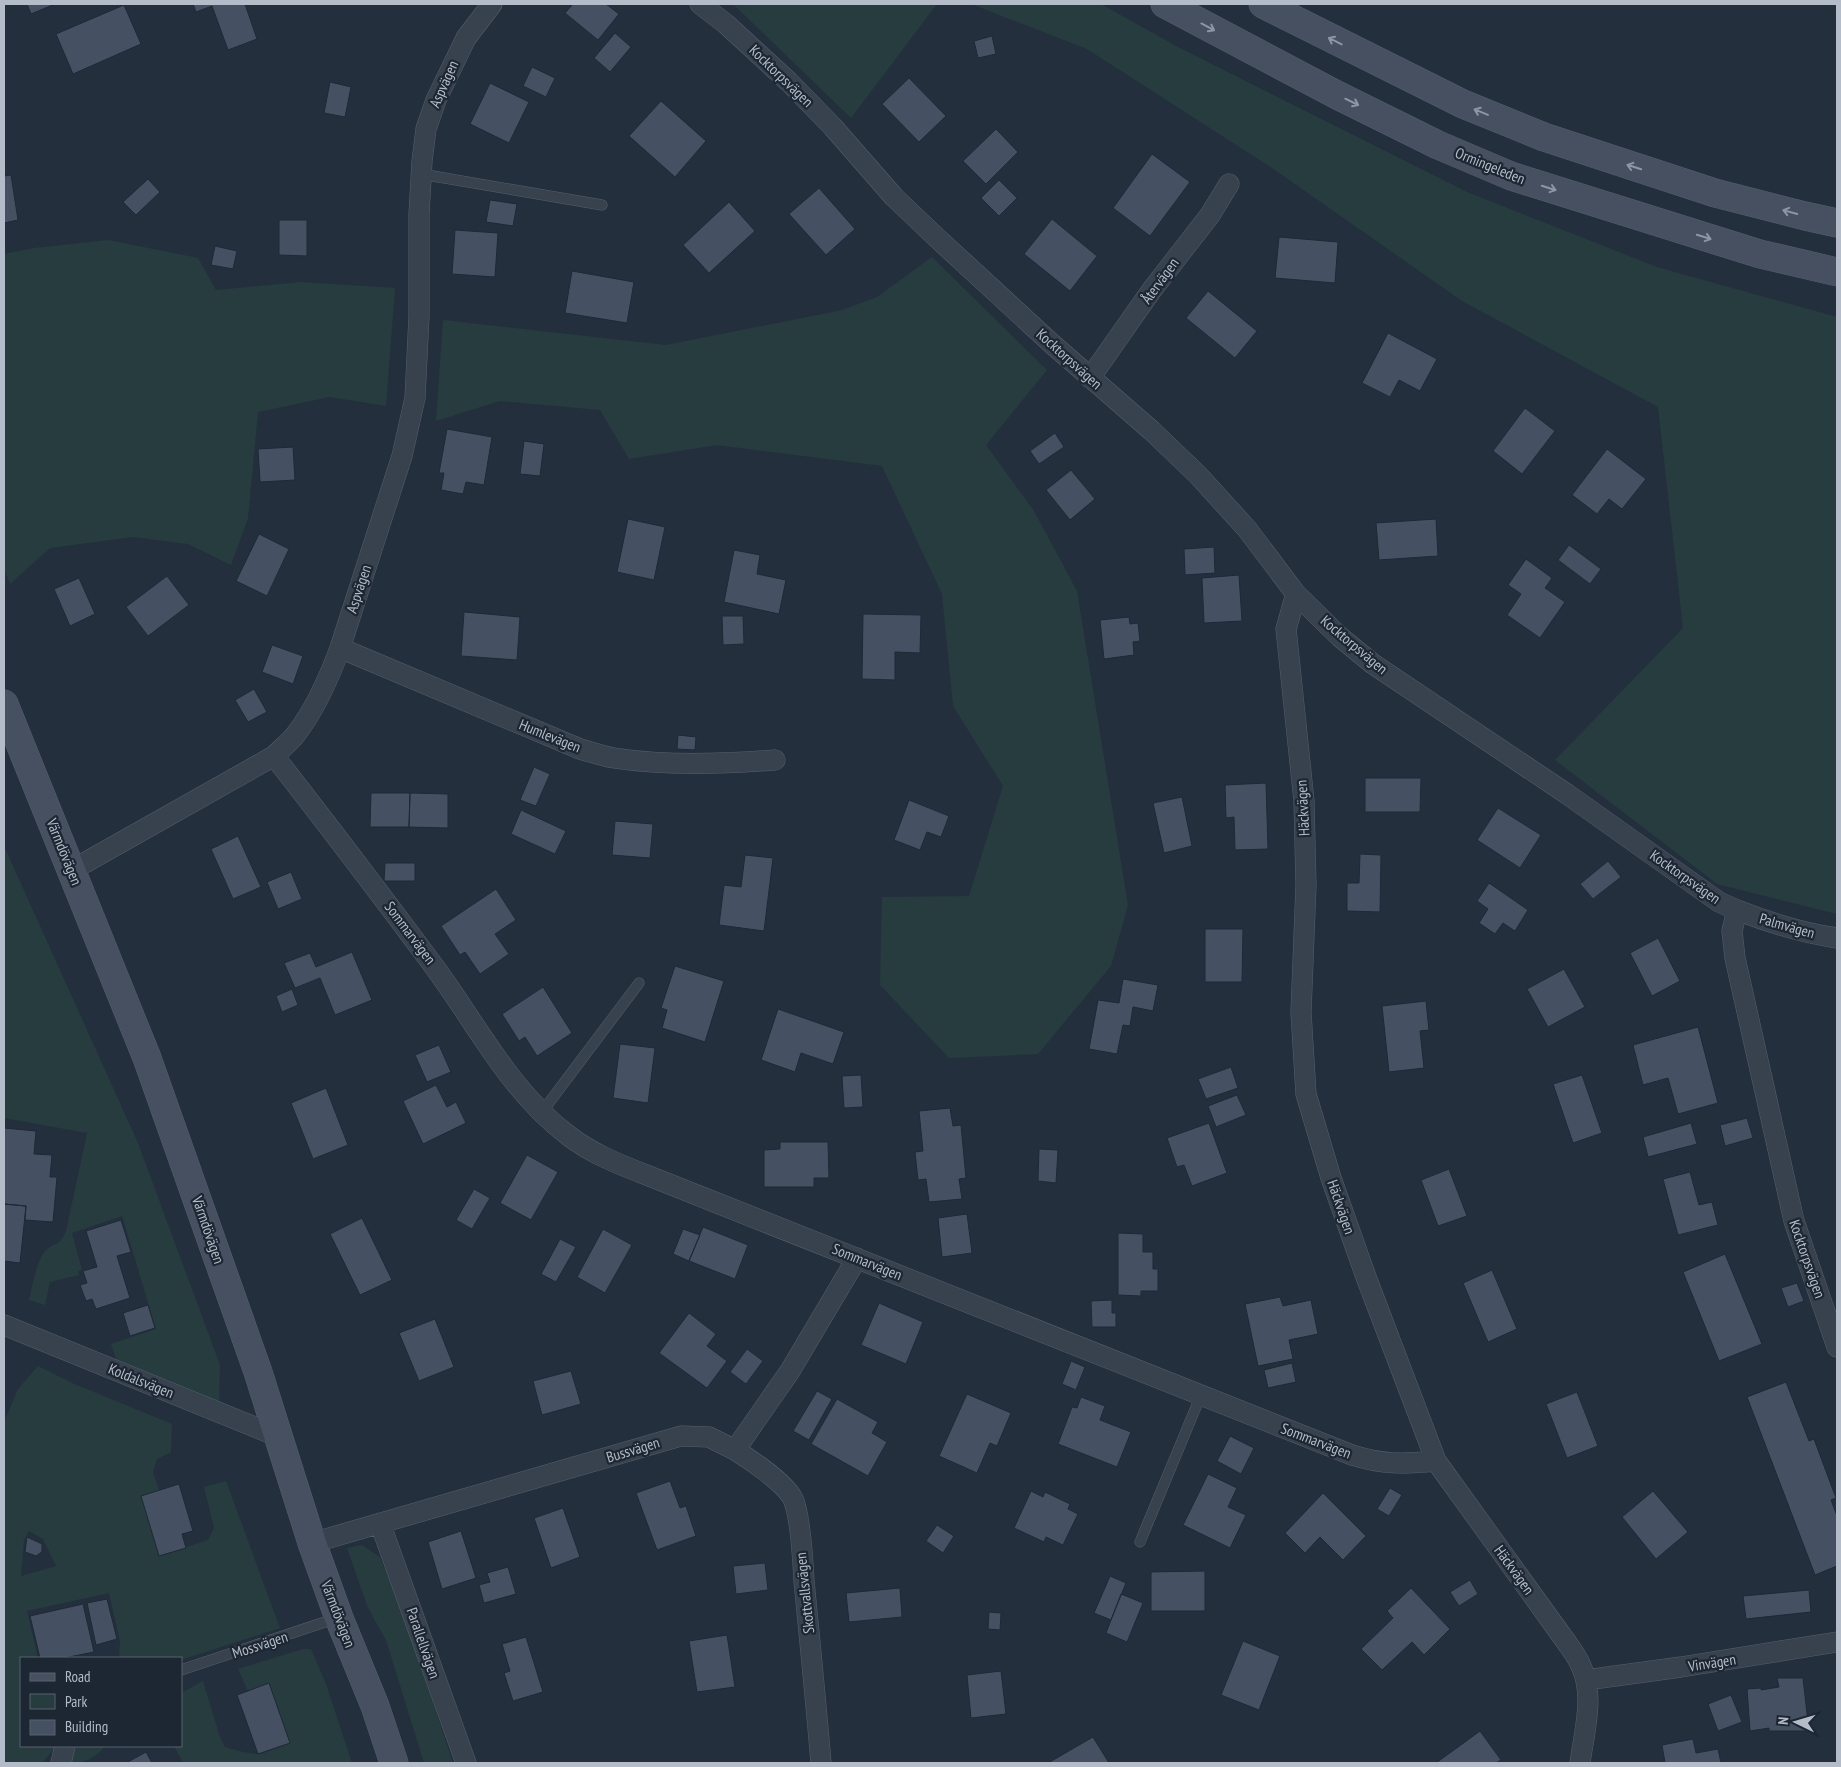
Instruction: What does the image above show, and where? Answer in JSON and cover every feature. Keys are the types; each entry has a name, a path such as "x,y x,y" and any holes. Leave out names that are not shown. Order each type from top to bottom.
{"main road":[{"name":"Ormingeleden","path":"1165,4 1337,95 1438,145 1511,176 1760,254 1837,272"},
{"path":"1263,4 1463,104 1544,137 1715,193 1837,223"},
{"name":"Värmdövägen","path":"4,704 147,1058 258,1372 312,1543 339,1618 375,1706 394,1763"}],"street":[{"name":"Aspvägen","path":"72,870 274,756 295,736 314,708 329,678 402,456 415,398 419,316 419,214 426,129 436,100 466,38 492,4"},
{"name":"Kocktorpsvägen","path":"700,4 726,24 795,89 832,126 894,197 1090,378 1152,430 1198,475 1247,529 1296,594 1340,637 1373,664 1567,794 1719,902 1737,910 1732,931 1735,958 1776,1144 1794,1221 1837,1347"},
{"name":"Återvägen","path":"1090,378 1151,291 1210,215 1229,184"},
{"name":"Häckvägen","path":"1296,594 1286,629 1304,801 1306,885 1301,1012 1306,1094 1331,1178 1366,1277 1436,1461 1582,1666 1588,1699 1580,1763"},
{"name":"Humlevägen","path":"340,648 588,752 613,758 659,762 722,764 775,760"},
{"name":"Sommarvägen","path":"274,756 450,987 499,1063 527,1098 570,1137 611,1160 1201,1396 1372,1461 1399,1464 1436,1461"},
{"name":"Palmvägen","path":"1737,910 1769,922 1816,935 1837,938"},
{"path":"735,1450 790,1371 857,1258"},
{"name":"Koldalsvägen","path":"4,1325 277,1436"},
{"name":"Bussvägen","path":"312,1543 681,1436 709,1437 735,1450"},
{"name":"Skottvallsvägen","path":"735,1450 755,1463 786,1489 793,1499 803,1564 821,1763"},
{"name":"Parallellvägen","path":"380,1523 466,1763"},
{"name":"Vinvägen","path":"1586,1680 1837,1642"},
{"path":"61,1763 65,1747"}],"lane":[{"path":"421,174 602,205"},
{"path":"542,1112 639,983"},
{"path":"1140,1542 1201,1396"},
{"name":"Mossvägen","path":"182,1670 339,1618"}],"green space":[{"path":"733,4 937,4 851,118"},
{"path":"971,4 1101,4 1178,47 1467,192 1657,267 1837,317 1837,914 1717,884 1555,760 1683,628 1658,407 1462,301 1272,168 1087,49"},
{"path":"108,240 198,258 216,290 301,282 395,288 386,406 330,397 258,412 248,518 231,565 188,544 133,537 50,548 10,584 4,569 4,254 34,248"},
{"path":"932,257 1047,370 986,445 1034,511 1077,591 1128,905 1111,966 1038,1054 949,1058 880,985 882,897 969,896 1003,786 953,706 942,594 882,466 717,445 629,459 600,410 500,401 436,421 443,320 666,345 842,310 877,297"},
{"path":"4,846 138,1143 220,1365 219,1406 170,1381 117,1362 111,1344 156,1329 122,1216 72,1233 82,1270 78,1271 79,1275 50,1282 45,1305 29,1300 35,1274 43,1254 59,1242 66,1231 87,1133 4,1118"},
{"path":"38,1366 72,1383 172,1424 171,1452 157,1459 153,1472 159,1490 159,1556 208,1540 214,1528 204,1487 226,1481 280,1628 182,1660 182,1657 119,1657 120,1641 109,1593 27,1611 38,1657 20,1657 20,1747 55,1747 44,1761 39,1763 4,1763 4,1422 18,1389","holes":["29,1531 43,1539 56,1566 21,1576 24,1540"]},
{"path":"362,1545 380,1557 402,1610 453,1763 424,1763 386,1640 368,1608 347,1548"},
{"path":"303,1649 311,1649 326,1684 352,1763 183,1763 175,1747 182,1747 182,1692 203,1681 220,1737 225,1747 247,1753 260,1754 290,1743 269,1684 248,1691 238,1669"},
{"path":"74,1747 104,1747 89,1759 68,1763"}],"building":[{"path":"27,4 55,4 31,14"},
{"path":"193,4 245,4 257,39 228,50 212,6 196,12"},
{"path":"573,4 606,4 619,14 598,40 565,13"},
{"path":"124,5 141,44 73,74 56,34"},
{"path":"615,33 631,47 610,72 594,58"},
{"path":"992,36 996,54 978,58 974,41"},
{"path":"532,67 555,78 546,97 523,86"},
{"path":"909,78 946,116 919,142 882,104"},
{"path":"330,82 351,87 345,117 324,113"},
{"path":"490,83 529,102 509,143 470,124"},
{"path":"661,101 706,141 675,177 629,136"},
{"path":"996,129 1018,152 986,184 963,161"},
{"path":"1152,154 1190,182 1150,236 1113,208"},
{"path":"11,175 18,220 4,223 4,176"},
{"path":"148,179 160,192 136,215 123,202"},
{"path":"999,180 1017,198 999,216 981,198"},
{"path":"819,188 855,229 826,255 789,214"},
{"path":"490,200 517,204 513,226 486,222"},
{"path":"729,202 755,231 709,273 683,245"},
{"path":"1052,219 1097,256 1070,291 1024,254"},
{"path":"279,220 307,220 307,256 279,255"},
{"path":"455,230 498,233 495,277 452,274"},
{"path":"1279,237 1338,242 1335,283 1275,278"},
{"path":"215,246 237,251 233,269 211,265"},
{"path":"572,271 634,282 627,323 565,313"},
{"path":"1208,291 1257,331 1235,358 1186,318"},
{"path":"1388,333 1437,359 1420,391 1399,380 1390,397 1362,383"},
{"path":"1525,408 1555,431 1522,474 1493,451"},
{"path":"447,429 492,437 484,485 466,482 463,494 441,490 444,473 439,473"},
{"path":"1055,433 1064,447 1039,464 1030,451"},
{"path":"524,441 544,444 540,476 520,474"},
{"path":"293,447 295,480 260,482 258,449"},
{"path":"1607,449 1646,479 1622,509 1609,499 1597,514 1572,495"},
{"path":"1071,470 1095,499 1070,520 1046,490"},
{"path":"628,519 665,527 654,580 617,572"},
{"path":"1436,519 1438,556 1379,560 1376,523"},
{"path":"259,534 289,549 267,596 236,581"},
{"path":"1569,545 1601,569 1590,584 1558,560"},
{"path":"1214,547 1215,573 1185,575 1184,549"},
{"path":"734,550 760,555 757,574 786,580 779,614 724,602"},
{"path":"1526,559 1552,578 1545,588 1565,602 1540,638 1507,615 1521,594 1508,585"},
{"path":"1239,575 1242,621 1204,623 1202,578"},
{"path":"167,576 189,605 148,636 126,607"},
{"path":"79,578 95,614 70,626 54,589"},
{"path":"464,612 520,617 517,660 461,656"},
{"path":"863,614 921,615 920,653 895,652 895,680 862,679"},
{"path":"722,616 743,616 744,644 723,645"},
{"path":"1129,617 1130,624 1138,623 1140,641 1133,642 1134,655 1104,659 1100,620"},
{"path":"272,645 303,656 293,684 262,672"},
{"path":"254,689 267,712 248,722 235,700"},
{"path":"678,735 696,737 695,750 677,749"},
{"path":"534,767 550,774 536,806 520,800"},
{"path":"1365,778 1421,778 1420,812 1365,812"},
{"path":"1266,783 1268,849 1235,850 1234,817 1226,818 1225,785"},
{"path":"371,793 410,793 409,827 370,827"},
{"path":"410,793 448,794 448,828 409,827"},
{"path":"1182,797 1192,846 1164,853 1153,803"},
{"path":"909,800 949,816 941,837 927,832 920,850 894,840"},
{"path":"1498,808 1541,835 1520,868 1477,840"},
{"path":"521,810 566,831 555,854 511,834"},
{"path":"615,821 653,824 650,858 612,855"},
{"path":"238,836 261,887 233,899 211,849"},
{"path":"1360,854 1381,855 1380,912 1347,911 1347,883 1359,883"},
{"path":"745,855 773,858 764,931 719,925 724,885 741,887"},
{"path":"1608,861 1621,877 1593,899 1580,884"},
{"path":"385,863 415,863 415,881 384,881"},
{"path":"291,872 302,899 278,909 267,882"},
{"path":"1489,883 1528,910 1515,931 1503,923 1495,934 1479,923 1488,909 1477,901"},
{"path":"496,889 516,920 495,934 509,954 480,974 465,952 460,955 441,926"},
{"path":"1205,929 1243,929 1242,982 1205,982"},
{"path":"1658,938 1680,981 1652,996 1630,953"},
{"path":"352,952 372,1000 335,1015 320,978 295,988 284,963 310,953 316,967"},
{"path":"675,966 724,981 705,1042 662,1028 667,1010 661,1008"},
{"path":"1564,969 1585,1007 1548,1027 1527,989"},
{"path":"1123,979 1158,985 1153,1011 1133,1007 1130,1026 1123,1025 1117,1054 1089,1049 1098,1000 1119,1003"},
{"path":"543,987 572,1033 537,1056 525,1037 519,1041 502,1014"},
{"path":"292,989 298,1005 282,1012 276,996"},
{"path":"1426,1001 1429,1030 1420,1031 1424,1068 1389,1072 1382,1006"},
{"path":"778,1009 844,1032 833,1064 801,1053 795,1072 761,1060"},
{"path":"1698,1027 1718,1103 1678,1114 1668,1078 1643,1085 1633,1045"},
{"path":"620,1044 655,1048 648,1103 613,1098"},
{"path":"439,1045 451,1072 427,1082 415,1055"},
{"path":"1231,1067 1238,1088 1206,1099 1198,1079"},
{"path":"861,1075 863,1107 844,1108 842,1076"},
{"path":"1582,1075 1602,1133 1573,1143 1553,1084"},
{"path":"436,1085 447,1107 456,1102 466,1123 423,1144 403,1101"},
{"path":"326,1088 348,1145 313,1159 291,1103"},
{"path":"1237,1095 1246,1115 1216,1127 1208,1106"},
{"path":"950,1108 953,1126 961,1125 966,1178 959,1179 962,1199 929,1202 926,1179 918,1180 915,1152 923,1151 919,1111"},
{"path":"1747,1118 1753,1138 1725,1146 1720,1125"},
{"path":"1209,1123 1227,1173 1192,1186 1184,1165 1177,1167 1167,1138"},
{"path":"1691,1123 1697,1144 1648,1157 1643,1137"},
{"path":"4,1128 36,1131 34,1154 52,1155 50,1177 57,1177 53,1222 25,1220 26,1206 4,1204"},
{"path":"780,1142 828,1142 829,1178 814,1178 814,1187 764,1187 764,1150 780,1149"},
{"path":"1039,1149 1058,1150 1056,1183 1038,1181"},
{"path":"527,1155 558,1172 531,1220 500,1203"},
{"path":"1449,1169 1467,1216 1438,1226 1421,1180"},
{"path":"1690,1172 1699,1205 1712,1202 1718,1225 1678,1235 1663,1179"},
{"path":"474,1189 490,1198 472,1229 456,1220"},
{"path":"4,1204 26,1206 20,1263 4,1261"},
{"path":"967,1214 972,1253 942,1257 938,1218"},
{"path":"362,1218 392,1280 360,1295 330,1234"},
{"path":"121,1220 131,1252 117,1256 130,1298 96,1309 92,1299 86,1301 80,1285 87,1283 83,1271 97,1267 86,1231"},
{"path":"703,1227 748,1245 735,1279 689,1261"},
{"path":"603,1229 632,1245 605,1293 577,1277"},
{"path":"683,1229 700,1235 689,1261 673,1254"},
{"path":"1118,1233 1143,1234 1143,1252 1153,1252 1153,1269 1158,1269 1158,1291 1141,1291 1141,1296 1118,1295"},
{"path":"560,1239 576,1247 556,1282 541,1274"},
{"path":"1725,1254 1762,1344 1719,1361 1683,1272"},
{"path":"1492,1270 1517,1329 1488,1342 1463,1283"},
{"path":"1797,1283 1804,1301 1788,1307 1781,1288"},
{"path":"1280,1297 1283,1306 1311,1300 1318,1334 1289,1340 1293,1359 1258,1366 1245,1304"},
{"path":"1112,1300 1112,1313 1116,1313 1116,1327 1092,1327 1091,1301"},
{"path":"879,1303 923,1322 906,1364 861,1345"},
{"path":"148,1305 155,1328 130,1336 123,1313"},
{"path":"689,1313 716,1334 707,1346 727,1361 707,1388 659,1353"},
{"path":"435,1319 454,1367 419,1381 399,1333"},
{"path":"747,1349 763,1361 746,1384 730,1372"},
{"path":"1071,1361 1085,1367 1076,1390 1062,1384"},
{"path":"1292,1363 1296,1382 1268,1388 1264,1370"},
{"path":"571,1371 581,1404 542,1415 533,1381"},
{"path":"1786,1382 1809,1441 1814,1439 1836,1498 1831,1500 1837,1516 1837,1566 1815,1575 1747,1397"},
{"path":"817,1391 832,1399 809,1440 793,1431"},
{"path":"1577,1392 1598,1446 1567,1458 1546,1404"},
{"path":"967,1394 1011,1413 997,1446 990,1443 977,1473 939,1456"},
{"path":"1081,1397 1105,1406 1100,1420 1131,1432 1117,1467 1058,1444 1072,1407 1077,1408"},
{"path":"837,1399 878,1422 872,1433 887,1442 868,1476 811,1444"},
{"path":"1230,1436 1254,1448 1241,1474 1217,1461"},
{"path":"1208,1474 1237,1488 1228,1507 1246,1515 1230,1548 1183,1525"},
{"path":"670,1481 680,1508 686,1506 696,1536 657,1550 636,1493"},
{"path":"179,1484 193,1531 182,1534 186,1548 159,1556 141,1496"},
{"path":"1390,1488 1402,1495 1389,1516 1377,1509"},
{"path":"1031,1491 1043,1497 1045,1492 1070,1504 1068,1509 1078,1514 1063,1545 1046,1537 1044,1542 1014,1528"},
{"path":"1653,1491 1688,1532 1656,1559 1622,1517"},
{"path":"1323,1493 1366,1536 1343,1560 1320,1537 1305,1553 1285,1533"},
{"path":"563,1508 580,1557 551,1568 534,1518"},
{"path":"937,1525 954,1536 943,1553 926,1541"},
{"path":"461,1531 476,1578 442,1589 428,1542"},
{"path":"27,1537 42,1544 42,1552 36,1556 25,1552"},
{"path":"765,1563 768,1590 736,1594 733,1566"},
{"path":"508,1567 516,1594 484,1603 479,1585 490,1582 487,1573"},
{"path":"1205,1571 1205,1611 1151,1611 1151,1572"},
{"path":"1110,1576 1126,1583 1111,1620 1094,1613"},
{"path":"1470,1580 1478,1594 1459,1606 1450,1592"},
{"path":"900,1588 902,1617 849,1622 846,1593"},
{"path":"1411,1588 1450,1629 1424,1655 1412,1642 1382,1670 1361,1649 1393,1618 1387,1611"},
{"path":"1809,1590 1811,1612 1746,1619 1743,1596"},
{"path":"1121,1594 1143,1603 1127,1642 1106,1633"},
{"path":"107,1599 117,1639 96,1645 87,1603"},
{"path":"83,1604 94,1652 69,1657 40,1657 30,1616"},
{"path":"989,1612 1001,1613 1000,1630 988,1629"},
{"path":"727,1635 735,1687 697,1692 689,1641"},
{"path":"526,1637 543,1692 513,1701 504,1673 510,1671 502,1644"},
{"path":"1243,1641 1280,1656 1259,1710 1221,1695"},
{"path":"1001,1671 1006,1714 971,1718 967,1675"},
{"path":"1777,1678 1803,1678 1809,1731 1769,1731 1769,1728 1750,1731 1747,1689 1761,1688 1761,1690 1779,1687"},
{"path":"269,1683 290,1743 258,1754 237,1695"},
{"path":"1731,1695 1742,1722 1718,1731 1708,1704"},
{"path":"1480,1731 1501,1760 1496,1763 1436,1763"},
{"path":"1093,1737 1109,1763 1048,1763"},
{"path":"1693,1739 1696,1753 1718,1749 1721,1763 1665,1763 1662,1745"},
{"path":"146,1752 152,1763 126,1763"}]}
